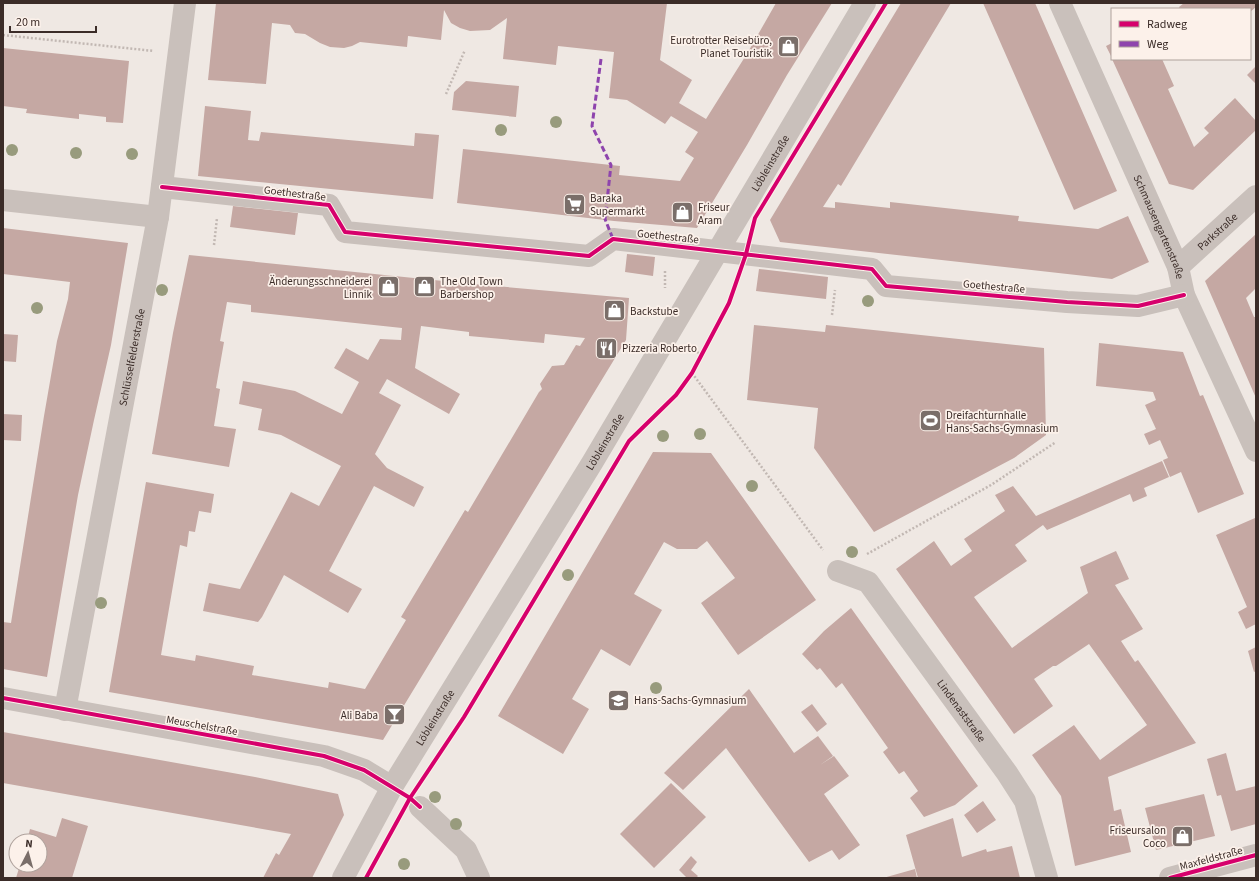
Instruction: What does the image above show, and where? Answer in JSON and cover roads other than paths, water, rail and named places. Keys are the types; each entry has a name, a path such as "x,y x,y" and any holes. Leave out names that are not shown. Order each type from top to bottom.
{"street":[{"name":"Schlüsselfelderstraße","path":"65,710 158,216 185,3"},
{"name":"Löbleinstraße","path":"343,878 392,787 592,463 865,3"},
{"name":"Schmausengartenstraße","path":"1060,3 1178,267 1184,295 1256,451"},
{"name":"Goethestraße","path":"162,187 329,205 345,232 588,256 613,239 719,250 872,269 886,286 1067,302 1138,306 1184,295"},
{"name":"Parkstraße","path":"1178,267 1256,196"},
{"path":"3,200 158,216"},
{"name":"Lindenaststraße","path":"838,571 868,582 1007,773 1025,801 1047,878"},
{"name":"Meuschelstraße","path":"3,698 324,756 364,770 392,787"},
{"path":"420,807 466,850 480,878"},
{"name":"Maxfeldstraße","path":"1170,878 1256,855"}],"place":[{"name":"Eurotrotter Reisebüro, Planet Touristik","path":"788,46"},
{"name":"Baraka Supermarkt","path":"575,204"},
{"name":"Friseur Aram","path":"683,213"},
{"name":"Änderungsschneiderei Linnik","path":"388,287"},
{"name":"The Old Town Barbershop","path":"425,287"},
{"name":"Backstube","path":"615,311"},
{"name":"Pizzeria Roberto","path":"607,348"},
{"name":"Dreifachturnhalle Hans-Sachs-Gymnasium","path":"931,421"},
{"name":"Hans-Sachs-Gymnasium","path":"619,700"},
{"name":"Ali Baba","path":"394,715"},
{"name":"Friseursalon Coco","path":"1182,836"}]}
